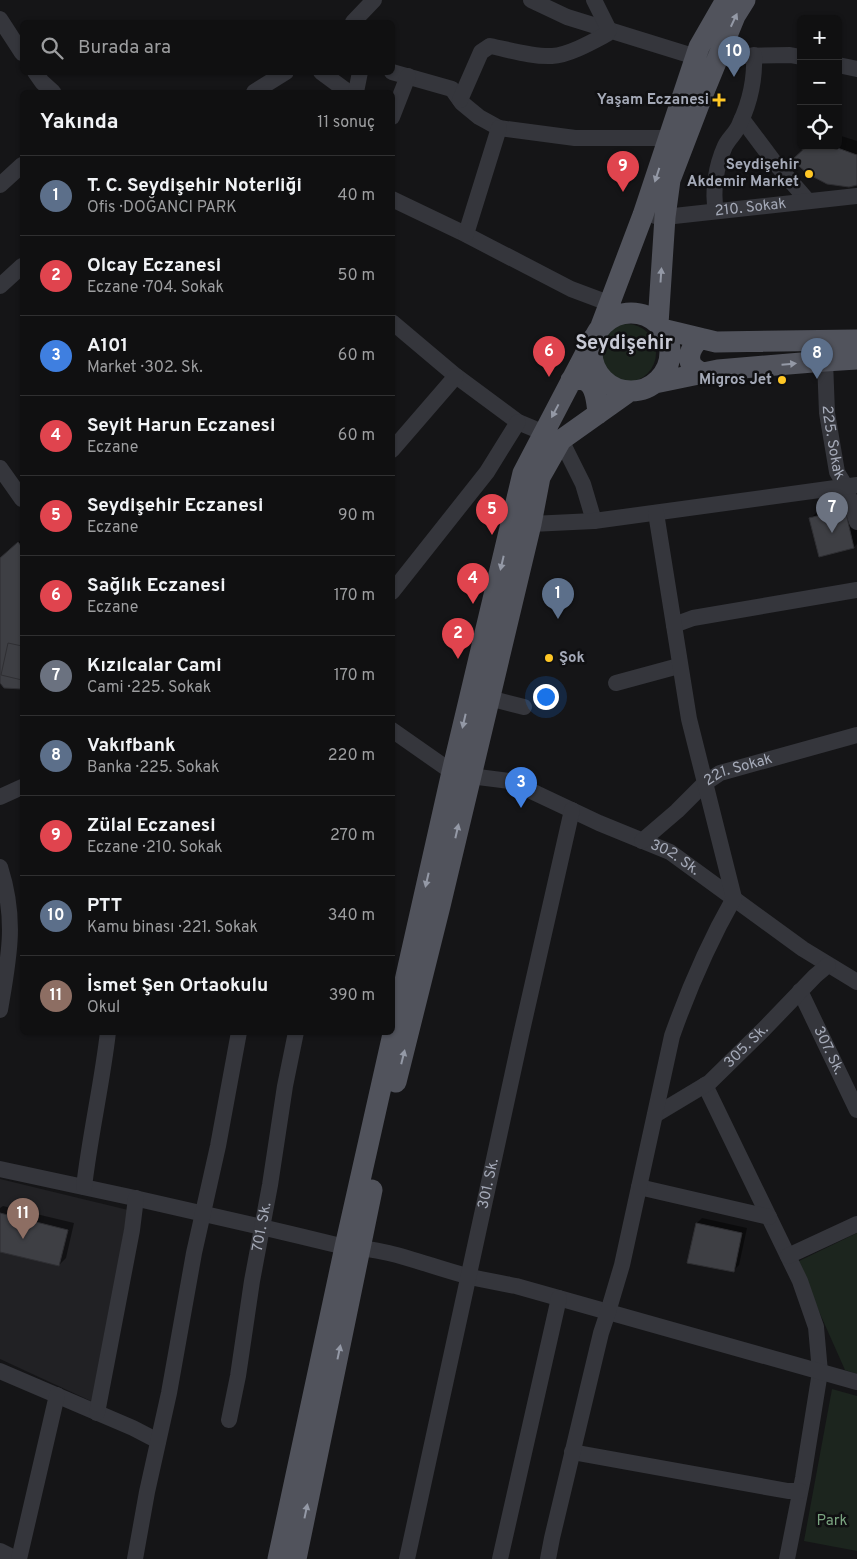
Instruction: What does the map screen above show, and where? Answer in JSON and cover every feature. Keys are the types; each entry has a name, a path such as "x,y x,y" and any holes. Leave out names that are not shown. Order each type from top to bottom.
{"main road":[{"path":"461,774 489,698 531,524 540,477 571,380 611,304 699,47 726,0"},
{"path":"655,383 663,374 670,352 668,340 660,326 665,217 670,180 735,16 745,0"},
{"path":"857,340 716,342 660,326 647,316 635,313 611,318 598,331 592,349 592,362 598,374 606,383 618,389 630,391 643,389 655,383 718,370 857,359"},
{"path":"700,338 692,347 690,358 693,367 703,373"},
{"path":"571,380 583,380 590,383 597,400 598,414"},
{"path":"278,1559 461,774 524,473 552,436 598,414 630,391"},
{"path":"296,1559 352,1247"}],"street":[{"path":"355,20 374,0"},
{"path":"531,0 567,17 696,57 718,58 754,55 797,56"},
{"path":"594,0 609,30"},
{"path":"0,20 20,50"},
{"path":"460,100 481,52 490,46 554,56 577,49 607,34 609,30"},
{"path":"716,211 714,198 717,174 725,147 740,125 754,81 754,55"},
{"path":"842,66 857,69"},
{"path":"395,100 400,74 452,89 460,100 479,117 499,128 575,138 669,138"},
{"path":"38,75 51,90"},
{"path":"257,90 281,75"},
{"path":"325,75 345,90"},
{"path":"356,90 359,75"},
{"path":"742,119 808,201"},
{"path":"466,234 499,128"},
{"path":"0,185 20,167"},
{"name":"210. Sokak","path":"643,215 665,217 857,196"},
{"path":"395,200 466,234 571,289 611,304"},
{"path":"0,286 20,268"},
{"path":"395,325 456,376 518,422 552,436 583,484 594,521"},
{"name":"225. Sokak","path":"825,361 827,413 837,472 851,486 857,522"},
{"path":"395,447 456,376"},
{"path":"396,583 487,472 518,422"},
{"path":"0,468 20,497"},
{"path":"531,524 594,521 851,486"},
{"path":"548,1559 601,1333 622,1265 672,1036 684,1000 718,927 734,898 689,719 655,513"},
{"path":"655,513 675,667 690,751 697,774 705,783"},
{"path":"674,625 701,616 857,590"},
{"path":"616,683 675,667"},
{"path":"489,698 524,707"},
{"path":"395,732 461,774"},
{"name":"221. Sokak","path":"642,841 677,811 705,783 720,773 857,735"},
{"name":"302. Sk.","path":"461,774 510,781 670,852 803,949 857,982"},
{"path":"0,797 20,788"},
{"name":"301. Sk.","path":"407,1559 520,1035 572,810"},
{"path":"0,867 17,920 0,1010"},
{"name":"305. Sk.","path":"655,1115 706,1085 828,965"},
{"name":"307. Sk.","path":"800,991 857,1110"},
{"path":"84,1186 108,1035"},
{"path":"135,1559 147,1492 170,1393 194,1253 218,1146 238,1035"},
{"name":"701. Sk.","path":"229,1420 295,1035"},
{"path":"706,1085 800,1281 816,1327 820,1372 788,1559"},
{"path":"0,1169 84,1186 352,1247 391,1252 468,1276 516,1286 857,1382"},
{"path":"639,1187 769,1217"},
{"path":"97,1413 132,1230 136,1198"},
{"path":"788,1256 857,1224"},
{"path":"500,1559 559,1298"},
{"path":"0,1371 134,1428 158,1441"},
{"path":"0,1552 18,1559 57,1395"},
{"path":"572,1452 800,1492"}],"shaded area":[{"path":"0,1179 128,1210 93,1402 0,1359"}],"green space":[{"path":"627,324 638,326 651,337 656,353 654,364 643,377 627,382 616,380 603,369 598,353 600,342 611,329"},
{"path":"857,1233 857,1374 845,1370 797,1262"},
{"name":"Park","path":"832,1389 857,1396 857,1551 804,1541"}],"building":[{"path":"803,150 842,150 857,155 857,185 849,187 827,184 808,174 792,160"},
{"path":"845,509 854,548 819,557 809,518"},
{"path":"18,542 20,544 20,689 4,688 0,683 0,558"},
{"path":"8,643 20,646 20,680 1,675"},
{"path":"0,1213 68,1230 59,1266 0,1252"},
{"path":"696,1223 742,1233 734,1272 687,1263"}],"place":[{"name":"PTT","path":"734,77"},
{"name":"Yaşam Eczanesi","path":"719,100"},
{"name":"Seydişehir Akdemir Market","path":"809,174"},
{"name":"Zülal Eczanesi","path":"623,192"},
{"name":"Sağlık Eczanesi","path":"549,377"},
{"name":"Vakıfbank","path":"817,379"},
{"name":"Migros Jet","path":"782,380"},
{"name":"Kızılcalar Cami","path":"832,533"},
{"name":"Seydişehir Eczanesi","path":"492,535"},
{"name":"Seyit Harun Eczanesi","path":"473,604"},
{"name":"T. C. Seydişehir Noterliği","path":"558,619"},
{"name":"Şok","path":"549,658"},
{"name":"Olcay Eczanesi","path":"458,659"},
{"name":"A101","path":"521,808"},
{"name":"İsmet Şen Ortaokulu","path":"23,1239"}],"district":[{"name":"Seydişehir","path":"624,344"}]}
